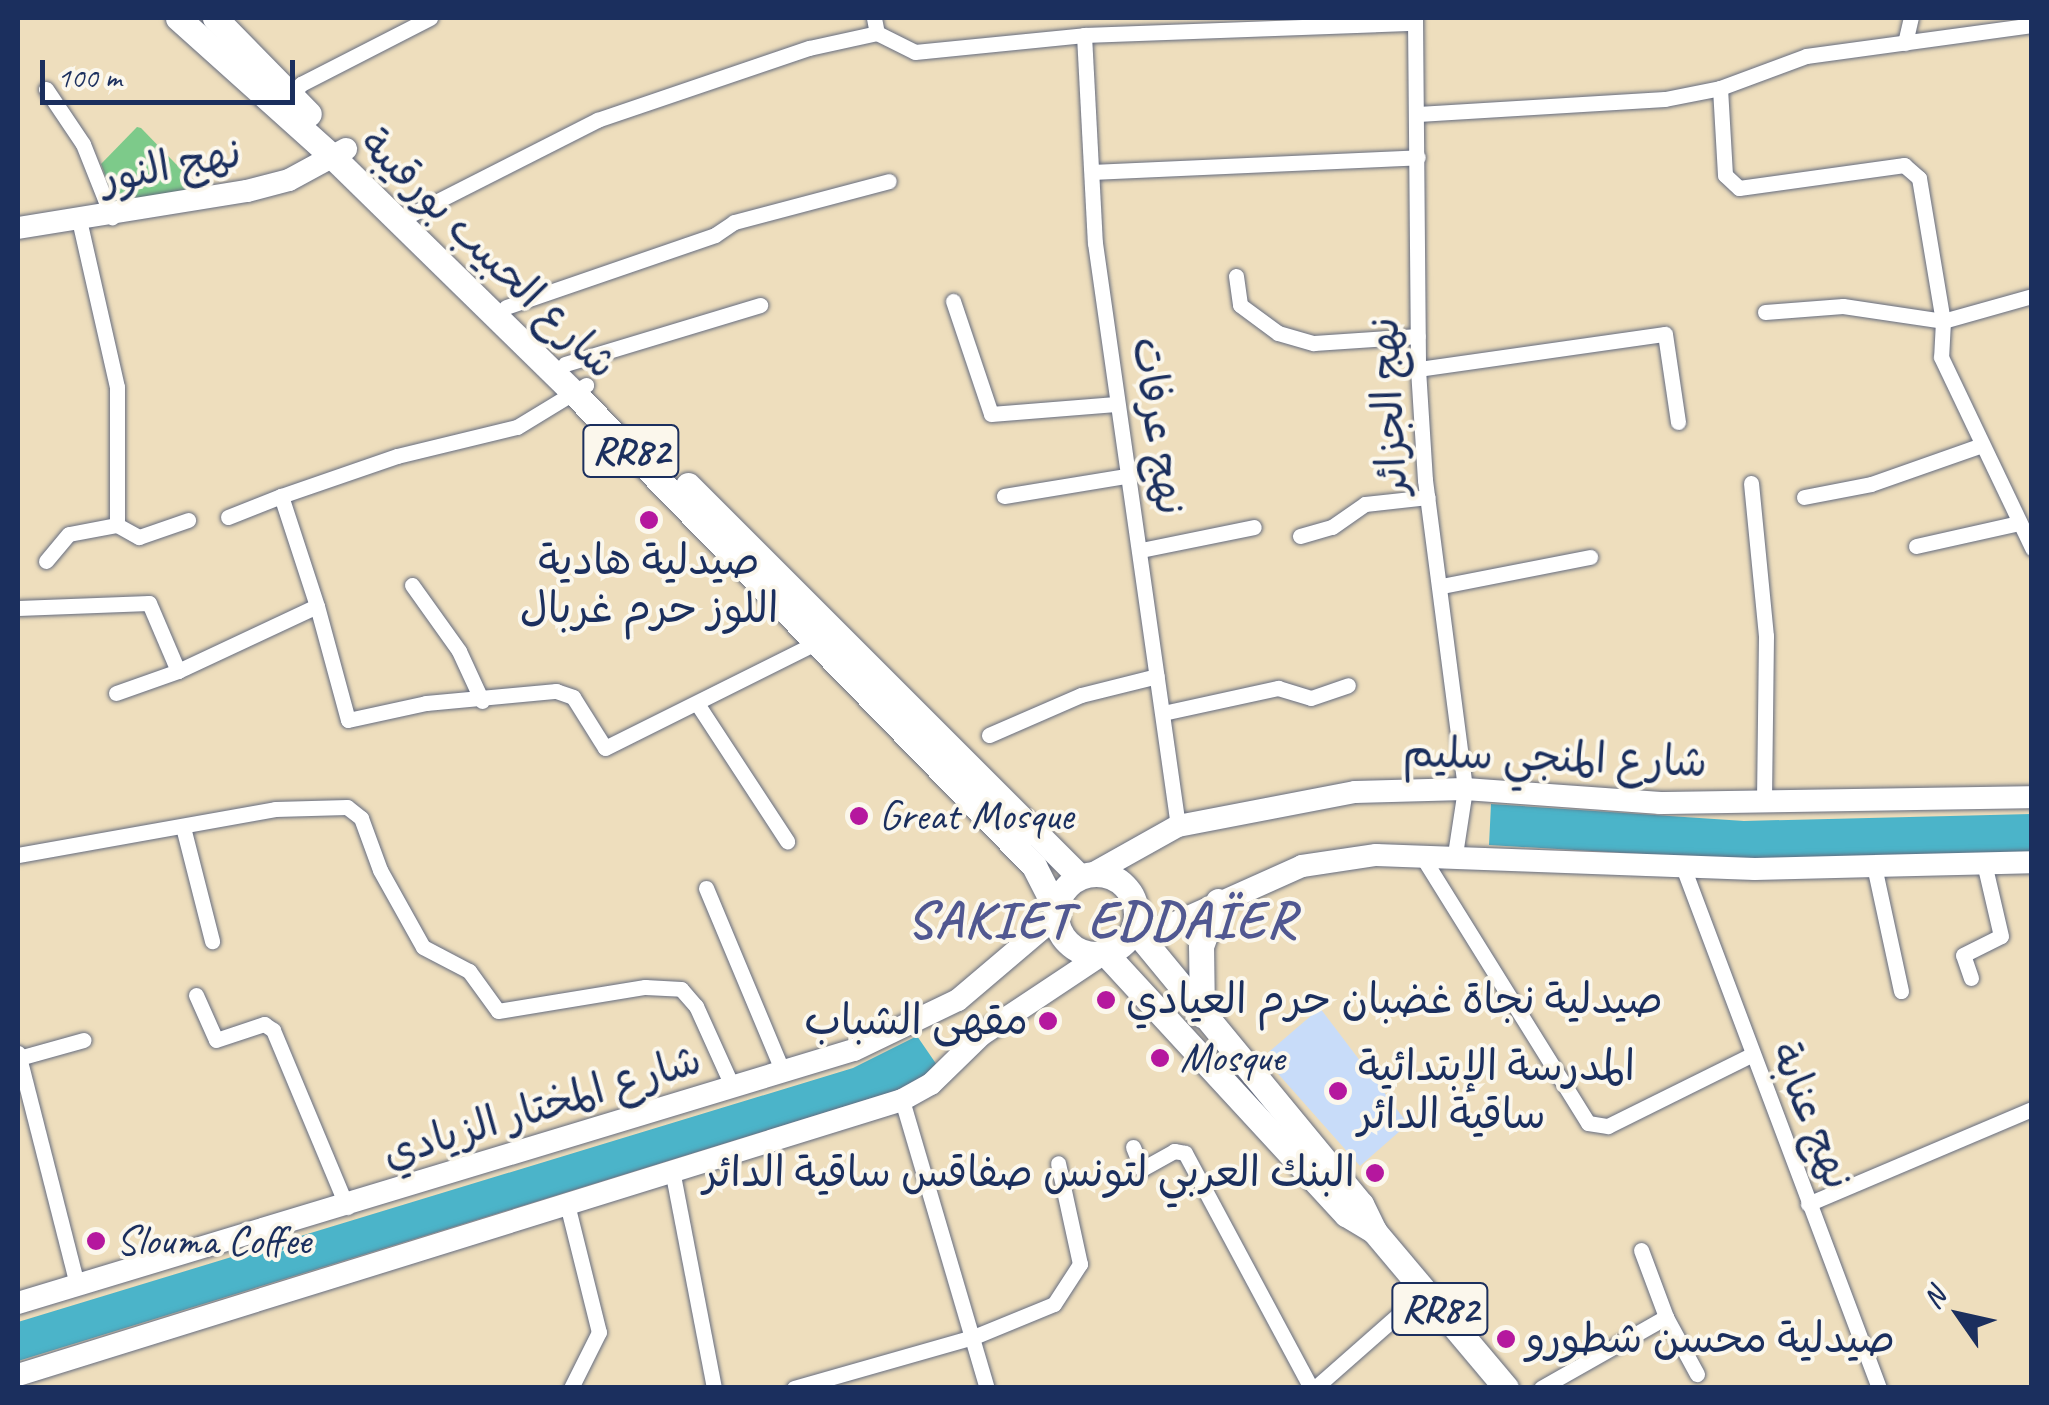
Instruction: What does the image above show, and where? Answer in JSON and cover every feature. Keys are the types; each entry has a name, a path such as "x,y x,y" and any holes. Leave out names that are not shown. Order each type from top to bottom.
{"main road":[{"name":"شارع الحبيب بورقيبة","path":"178,18 412,214 564,364 580,389"},
{"name":"شارع الحبيب بورقيبة","path":"216,18 339,153 827,637 1086,875 1127,888 1135,927 1202,1015 1361,1204 1374,1231 1506,1388"},
{"name":"نهج النور","path":"18,228 112,218 289,180 339,153"},
{"name":"شارع الحبيب بورقيبة","path":"827,637 1034,866 1068,943 1104,954 1346,1214 1374,1231"},
{"name":"شارع المنجي سليم","path":"1086,875 1178,826 1355,792 1465,789 1660,802 2032,798"},
{"path":"18,1376 568,1208 902,1100 932,1084 981,1036 1104,954 1135,927 1157,930 1302,866 1420,853 1683,868 2032,862"},
{"path":"1056,913 1066,886 1086,875"},
{"path":"1202,1015 1202,946 1218,902"},
{"name":"شارع المختار الزيادي","path":"18,1303 347,1207 854,1050 958,1000 1056,913"},
{"path":"958,1000 981,1036"}],"street":[{"path":"291,96 301,84 430,18"},
{"path":"1905,42 1911,18"},
{"path":"412,214 596,120 875,25 894,47 915,52 1084,35 1415,20"},
{"name":"نهج الجزائر","path":"1415,20 1418,369 1428,497 1465,789 1456,854"},
{"path":"1418,114 1665,99 1720,88 1806,56 2032,25"},
{"name":"نهج عرفات","path":"1084,35 1095,243 1178,826"},
{"path":"1720,88 1726,175 1739,188 1904,165 1920,178 1935,302 1943,321 1941,357 2032,548"},
{"path":"46,89 83,144 112,218"},
{"path":"1094,172 1418,157"},
{"path":"506,307 715,235 734,222 889,181"},
{"path":"79,220 117,387 117,525"},
{"path":"1236,276 1240,305 1278,333 1314,343 1418,336"},
{"path":"1764,312 1844,306 1943,321 2032,296"},
{"path":"953,302 991,414 1116,404"},
{"path":"564,364 760,305"},
{"path":"1418,369 1664,334 1678,422"},
{"path":"228,517 397,456 518,428 580,389"},
{"path":"1804,497 1871,484 1982,445"},
{"path":"1004,496 1126,476"},
{"path":"1752,483 1766,636 1764,801"},
{"path":"280,496 318,606 348,720 426,702 556,691 573,697 605,748 698,705 827,637"},
{"path":"1300,536 1332,527 1365,504 1428,497"},
{"path":"46,562 69,534 117,525 139,537 188,520"},
{"path":"1916,546 2019,523"},
{"path":"1141,550 1254,527"},
{"path":"1442,586 1590,558"},
{"path":"412,585 458,651 482,700"},
{"path":"18,608 148,604 178,671"},
{"path":"116,694 178,671 318,606"},
{"path":"990,735 1081,695 1157,676"},
{"path":"1163,714 1278,688 1312,698 1348,685"},
{"path":"698,705 787,841"},
{"path":"18,855 275,809 347,807 360,818 380,870 423,947 469,971 498,1011 667,984 696,1006 733,1088"},
{"path":"184,827 212,941"},
{"path":"1420,853 1588,1123 1608,1126 1749,1056"},
{"path":"1971,978 1963,955 2001,936 1984,864"},
{"path":"1874,866 1901,991"},
{"name":"نهج عنابة","path":"1683,868 1749,1056 1879,1388"},
{"path":"706,888 783,1072"},
{"path":"196,995 216,1040 264,1024 273,1030 347,1207"},
{"path":"77,1285 18,1055 84,1040"},
{"path":"902,1100 976,1336 986,1388"},
{"path":"1808,1204 2032,1109"},
{"path":"1133,1147 1142,1169 1174,1152 1185,1153 1313,1388 1425,1291"},
{"path":"794,1388 976,1336 1054,1304 1070,1286 1080,1264 1078,1236 1058,1163"},
{"path":"673,1175 714,1388"},
{"path":"568,1208 599,1332 571,1388"},
{"path":"1641,1250 1666,1317 1697,1374"},
{"path":"1541,1388 1666,1317"}],"shaded area":[{"name":"المدرسة الإبتدائية ساقية الدائر","path":"1320,1008 1408,1124 1360,1166 1263,1057"}],"green space":[{"path":"137,127 203,192 117,208 101,164"}],"water":[{"path":"1491,804 1744,821 2031,814 2031,852 1745,860 1489,845"},
{"path":"917,1036 939,1068 908,1087 18,1361 18,1322 853,1068"}],"place":[{"name":"صيدلية هادية اللوز حرم غربال","path":"649,520"},
{"name":"Great Mosque","path":"859,816"},
{"name":"صيدلية نجاة غضبان حرم العيادي","path":"1106,1000"},
{"name":"مقهى الشباب","path":"1048,1021"},
{"name":"Mosque","path":"1160,1058"},
{"name":"المدرسة الإبتدائية ساقية الدائر","path":"1338,1091"},
{"name":"البنك العربي لتونس صفاقس ساقية الدائر","path":"1375,1173"},
{"name":"Slouma Coffee","path":"96,1241"},
{"name":"صيدلية محسن شطورو","path":"1506,1339"}],"district":[{"name":"SAKIET EDDAÏER","path":"1102,921"}]}
